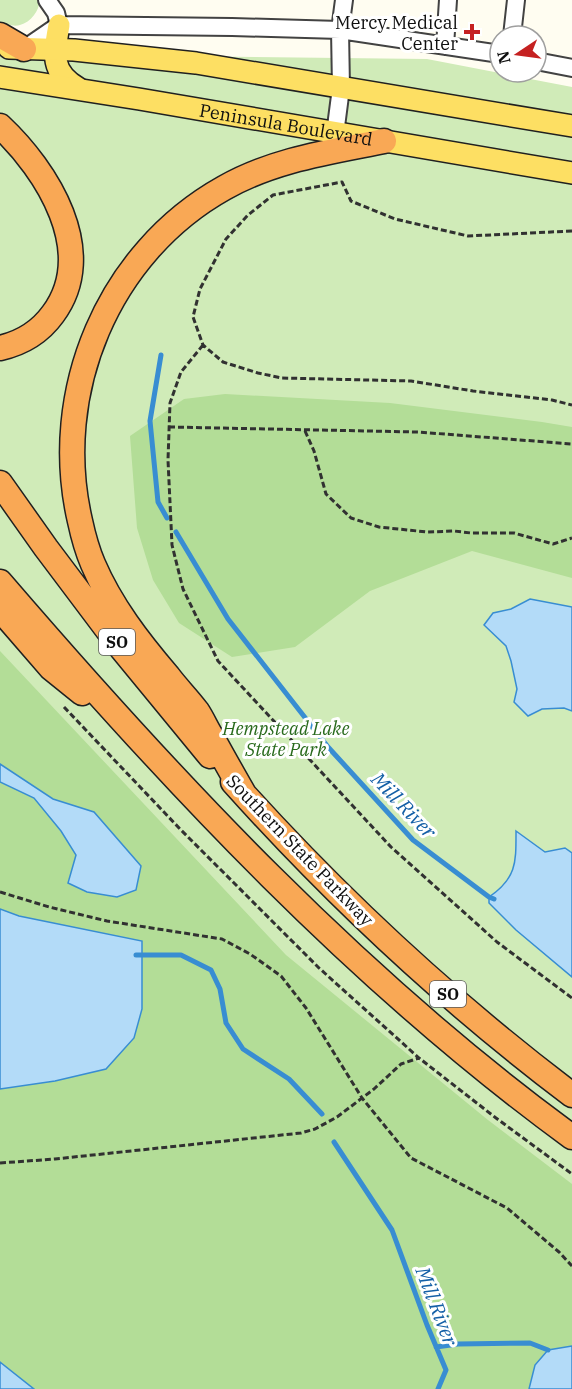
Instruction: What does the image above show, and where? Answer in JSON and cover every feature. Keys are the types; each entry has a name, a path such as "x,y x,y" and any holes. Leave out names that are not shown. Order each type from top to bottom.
{"highway":[{"path":"0,35 24,49"},
{"path":"0,126 27,155 43,177 59,208 71,251 68,288 51,317 27,338 0,348"},
{"path":"244,794 198,712 121,616 92,562 81,526 71,458 76,398 87,356 105,312 126,278 159,238 194,207 233,183 334,142 384,141"},
{"name":"Southern State Parkway","path":"0,483 45,548 122,650 202,747 286,841 423,973 471,1015 572,1095"},
{"name":"Southern State Parkway","path":"0,582 148,748 235,840 324,928 417,1014 467,1056 572,1137"},
{"path":"0,609 51,668 148,748"}],"main road":[{"path":"59,25 54,49 58,69 68,83 78,88"},
{"path":"0,48 74,50 196,63 572,126"},
{"name":"Peninsula Boulevard","path":"0,77 78,88 334,142"},
{"name":"Peninsula Boulevard","path":"384,141 572,172"}],"street":[{"path":"47,0 56,14 59,25"},
{"path":"334,142 341,88 340,30 344,0"},
{"path":"445,46 448,0"},
{"path":"513,24 516,0"},
{"path":"24,49 59,25 340,30 488,52"},
{"path":"548,63 572,68"}],"path":[{"path":"572,231 468,236 395,219 351,201 342,182 273,195 248,215 226,239 201,289 194,317 203,345 223,362 258,374 282,378 411,381 552,400 572,405"},
{"path":"203,345 181,372 170,403 168,460 172,545 183,589 218,661 391,847 497,942 572,998"},
{"path":"169,427 418,432 572,444"},
{"path":"304,430 314,452 326,494 351,518 379,528 427,532 514,533 553,544 572,538"},
{"path":"59,701 181,830 319,968 419,1058 572,1174"},
{"path":"0,892 106,921 222,939 250,954 281,976 306,1008 362,1098 411,1158 507,1208 572,1266"},
{"path":"0,1163 54,1160 301,1133 315,1129 337,1117 374,1089 401,1064 419,1058"}],"green space":[{"path":"0,0 40,0 34,16 24,24 15,26 0,23"},
{"name":"Hempstead Lake State Park","path":"0,54 427,59 488,71 488,84 548,82 572,87 572,1389 0,1389"},
{"path":"225,394 390,403 572,427 572,578 472,551 370,591 295,647 232,657 179,623 153,580 137,528 130,436 184,399"},
{"path":"0,651 286,955 488,1120 572,1184 572,1346 547,1350 535,1365 529,1389 34,1389 0,1362 0,1089 55,1081 19,916 0,909"}],"water":[{"path":"530,599 572,607 572,711 564,708 542,709 528,716 514,702 517,689 506,646 484,625 493,613 511,609"},
{"path":"0,764 53,799 94,812 141,866 136,890 117,897 87,892 68,883 76,855 61,831 34,798 0,782"},
{"path":"516,831 545,852 565,848 572,853 572,977 516,930 489,903 489,897 505,883 513,868"},
{"path":"0,909 19,916 142,941 142,1009 134,1038 106,1069 55,1081 0,1089"},
{"path":"572,1346 572,1389 529,1389 535,1365 548,1350"},
{"path":"0,1362 34,1389 0,1389"}],"waterway":[{"name":"Mill River","path":"161,355 150,421 158,502 167,518"},
{"name":"Mill River","path":"176,532 228,619 328,747 413,840 494,899"},
{"name":"Mill River","path":"136,955 181,955 211,970 220,989 226,1023 243,1049 289,1079 322,1114"},
{"name":"Mill River","path":"334,1142 392,1230 446,1370 438,1389"},
{"path":"436,1347 458,1344 530,1343 548,1350"}],"place":[{"name":"Mercy Medical Center","path":"472,32"}]}
